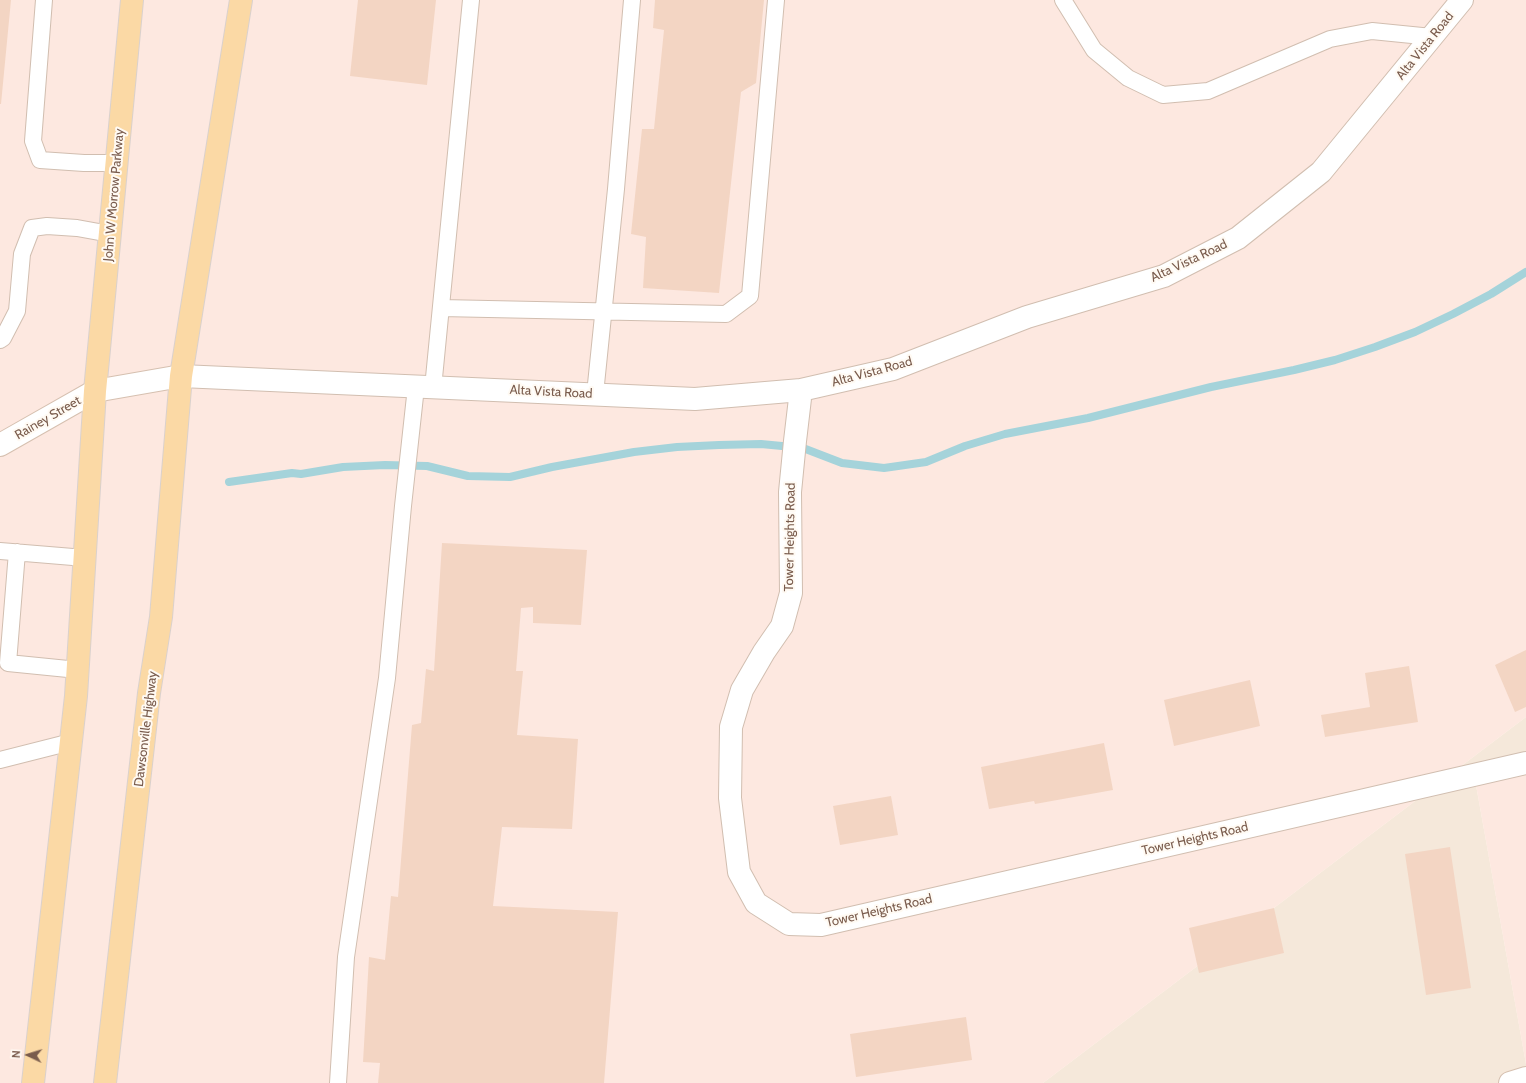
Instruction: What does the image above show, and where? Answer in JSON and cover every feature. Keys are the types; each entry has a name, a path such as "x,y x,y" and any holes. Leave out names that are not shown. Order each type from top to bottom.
{"main road":[{"name":"John W Morrow Parkway","path":"96,391 132,0"},
{"path":"181,376 241,0"},
{"name":"Dawsonville Highway","path":"105,1083 149,693 162,617 181,376"},
{"path":"33,1083 78,670 96,391"}],"street":[{"name":"Alta Vista Road","path":"181,376 694,399 801,390 893,369 1027,317 1164,276 1238,238 1321,172 1462,0"},
{"name":"Rainey Street","path":"0,446 96,391 181,376"},
{"name":"Tower Heights Road","path":"801,390 790,492 790,593 782,626 764,652 742,690 731,727 730,798 739,872 756,903 789,924 821,925 1526,764"},
{"path":"1510,1083 1526,1078"}],"lane":[{"path":"44,0 33,141 40,160 84,163 117,163"},
{"path":"338,1083 346,957 357,891 387,678 402,506 424,387 441,308 471,0"},
{"path":"595,394 602,312 616,189 632,0"},
{"path":"441,308 726,314 750,296 776,0"},
{"path":"1063,0 1094,50 1128,78 1163,95 1208,91 1330,39 1372,31 1432,37"},
{"path":"0,340 3,338 17,311 22,254 32,228 47,226 77,228 110,234"},
{"path":"0,551 85,558"},
{"path":"17,552 8,663 78,670"},
{"path":"0,760 71,742"}],"shaded area":[{"path":"0,0 1526,0 1526,717 1043,1083 0,1083"},
{"path":"1526,717 1526,767 1476,785 1526,1064 1526,1083 1043,1083"},
{"path":"1526,767 1526,1064 1476,785"}],"building":[{"path":"0,0 11,0 1,104 0,104"},
{"path":"358,0 436,0 427,85 350,76"},
{"path":"655,0 764,0 756,83 741,92 719,293 643,288 646,237 631,234 642,129 654,129 664,30 653,28"},
{"path":"442,543 587,550 581,625 533,623 533,607 521,608 516,671 523,671 517,735 578,739 572,829 502,827 493,906 618,912 604,1083 378,1083 380,1063 363,1062 369,957 385,960 391,896 398,897 412,725 421,723 426,669 434,671"},
{"path":"1526,650 1526,707 1515,712 1495,665"},
{"path":"1409,666 1418,722 1325,737 1321,715 1370,707 1365,673"},
{"path":"1250,680 1260,726 1174,746 1164,700"},
{"path":"1104,743 1113,790 1035,804 1034,801 989,809 981,767"},
{"path":"891,796 898,835 840,845 833,806"},
{"path":"1450,847 1471,988 1426,995 1405,854"},
{"path":"1274,908 1284,953 1199,973 1189,928"},
{"path":"966,1017 972,1060 856,1077 850,1034"}],"waterway":[{"path":"229,482 292,473 301,474 343,467 385,465 427,466 468,476 510,477 552,467 634,452 677,447 719,445 761,444 803,448 842,463 884,468 926,462 965,446 1005,434 1088,418 1211,387 1335,360 1415,332 1491,294 1526,272"}]}
